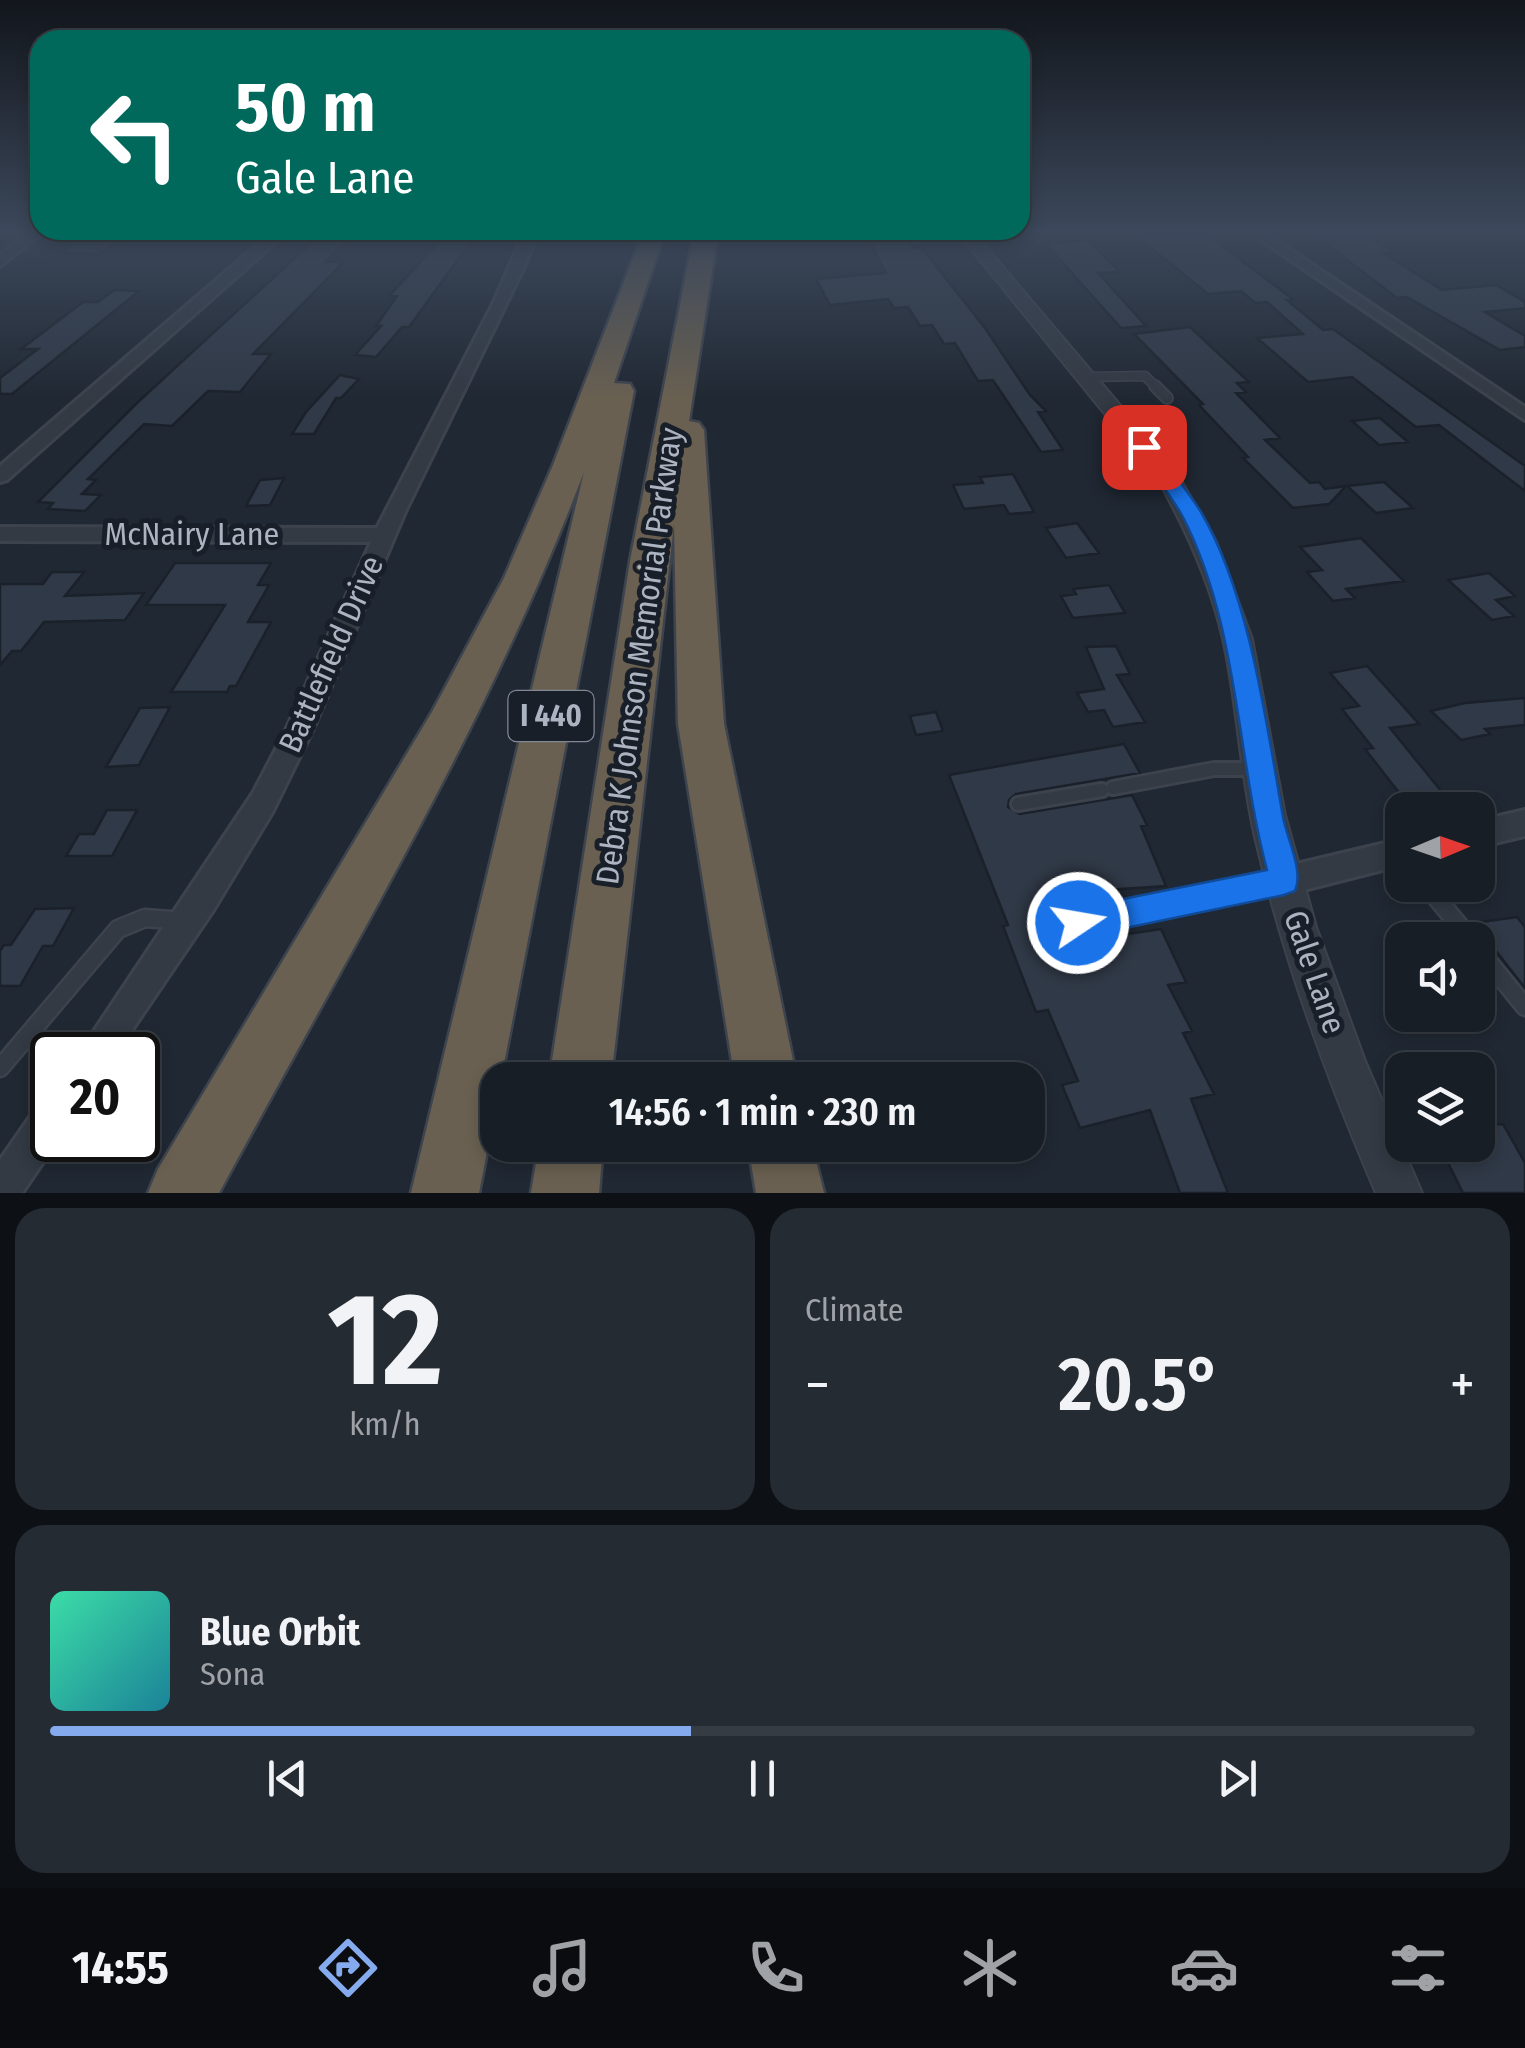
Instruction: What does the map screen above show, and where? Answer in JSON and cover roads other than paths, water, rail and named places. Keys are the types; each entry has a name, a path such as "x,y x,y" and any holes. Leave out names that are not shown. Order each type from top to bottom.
{"highway":[{"path":"182,1193 448,725 524,578 570,465 633,289"},
{"name":"Debra K Johnson Memorial Parkway","path":"445,1193 641,289"},
{"name":"Debra K Johnson Memorial Parkway","path":"582,1062 649,561 696,289"},
{"path":"690,321 688,444 700,724 762,1062"},
{"path":"565,1193 569,1162"}],"street":[{"path":"0,476 215,289"},
{"name":"Battlefield Drive","path":"112,1032 188,922 264,800 307,714 384,535 508,289"},
{"name":"Gale Lane","path":"1012,289 1166,475 1192,514 1210,556 1242,659 1284,881 1368,1124 1399,1193"},
{"path":"1339,289 1525,415"},
{"name":"McNairy Lane","path":"0,534 384,535"},
{"path":"1495,830 1525,823"},
{"path":"1284,881 1385,857"},
{"path":"0,1192 30,1149"}],"lane":[{"path":"1087,378 1144,376 1168,398"},
{"path":"1018,804 1214,769 1260,768"},
{"path":"1078,923 1284,881"},
{"path":"1440,902 1456,922"},
{"path":"0,1068 118,929 145,918 188,922"},
{"path":"1495,969 1525,1007"}]}
